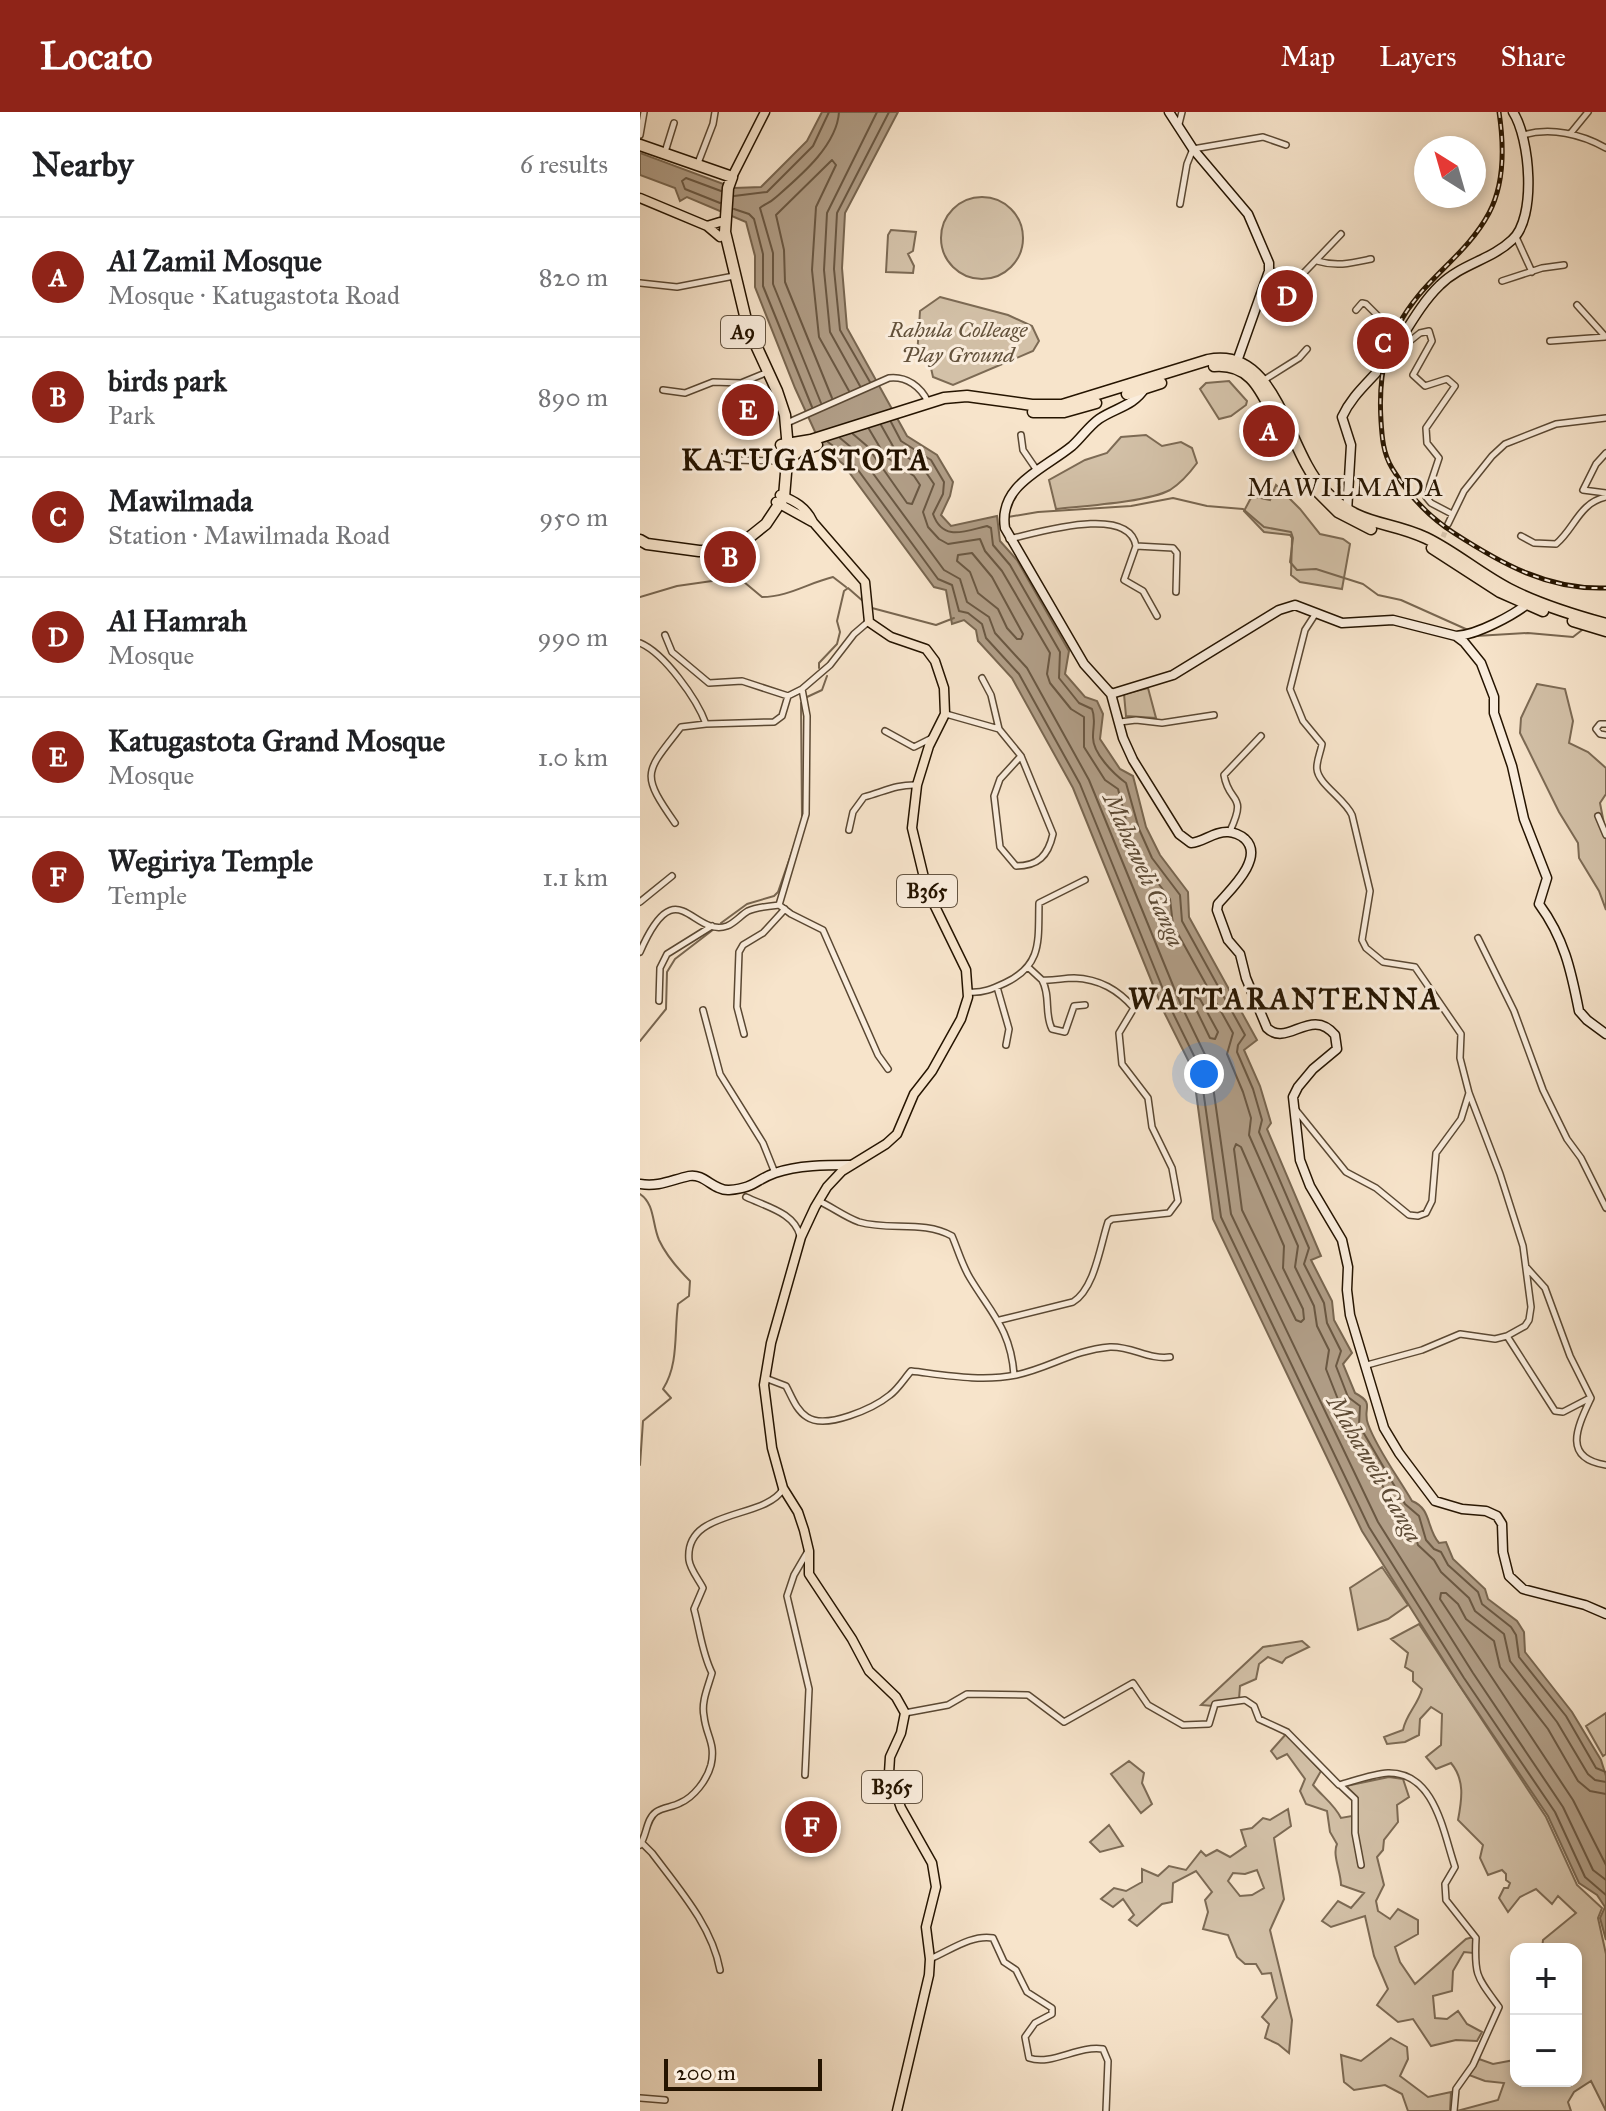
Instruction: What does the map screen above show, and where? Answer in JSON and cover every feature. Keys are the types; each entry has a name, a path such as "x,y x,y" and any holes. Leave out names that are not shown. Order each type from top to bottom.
{"highway":[{"path":"640,145 728,175"},
{"name":"A9","path":"728,175 723,223 742,327 793,449"},
{"name":"A9","path":"732,277 748,328 780,398 793,449"},
{"path":"1236,364 1259,386 1316,492 1346,514 1375,530 1440,545 1486,584 1606,631"},
{"path":"640,539 691,545 723,543 736,538 757,524 780,499 793,449 923,406 961,402 1035,412 1064,412 1147,384 1211,367 1236,364 1252,368 1263,380 1315,480 1346,514"},
{"path":"1530,603 1606,624"}],"main road":[{"path":"728,175 765,112"},
{"path":"640,198 707,226 723,223"},
{"path":"780,499 809,512 813,522 862,578 867,587 868,618 891,637 921,646 930,653 944,688 945,714"},
{"name":"B365","path":"945,714 917,785 912,828 916,854 930,897 966,970 969,992"},
{"path":"905,1713 896,1697 869,1671 809,1574 809,1551 798,1512 783,1488 769,1435 764,1378 801,1237 819,1201 832,1181 850,1165 897,1134 914,1094 932,1071 961,1019 969,992"},
{"name":"B365","path":"897,2111 929,1975 926,1927 937,1890 932,1863 901,1808 889,1773 890,1757 901,1733 905,1713"}],"street":[{"path":"640,135 644,112"},
{"path":"698,164 715,112"},
{"path":"1169,112 1193,149 1253,222 1269,263 1269,271 1236,364"},
{"path":"1179,124 1182,112"},
{"path":"1346,514 1351,445 1342,417 1349,401 1386,360 1433,291 1465,266 1516,237 1522,226 1528,172 1523,135 1513,112"},
{"path":"1570,134 1585,113"},
{"path":"665,153 674,123"},
{"path":"1523,135 1540,130 1570,134 1606,148"},
{"path":"1193,149 1263,137 1286,145"},
{"path":"1180,204 1193,149"},
{"path":"1269,271 1297,280 1341,234"},
{"path":"1516,237 1532,272"},
{"path":"1317,261 1345,265 1371,259"},
{"path":"1502,281 1564,265"},
{"path":"640,283 677,287 732,277"},
{"path":"1356,310 1362,303 1366,304 1384,322 1375,373"},
{"path":"1577,305 1605,336"},
{"path":"1386,360 1420,333 1429,331 1432,341 1428,353 1413,375 1425,386 1447,379 1455,386 1426,428 1427,443 1439,458 1426,497 1452,514"},
{"path":"1550,341 1605,336"},
{"path":"1263,380 1299,358 1307,349"},
{"path":"663,390 685,393 713,382 741,383 763,374"},
{"path":"786,424 889,378 900,377 918,387 923,406"},
{"path":"1147,384 1138,399 1098,420 1071,446 1036,469 1016,489 1003,511 1009,539 1084,664 1111,694 1123,738 1133,760 1179,834 1191,843 1230,831 1249,844 1251,856 1246,869 1218,904 1217,910 1228,940 1240,954 1246,978 1267,1028 1271,1033 1278,1034 1316,1023 1330,1029 1337,1041 1337,1049 1313,1069 1293,1097 1300,1160 1310,1186 1342,1240 1348,1267 1350,1315 1384,1428 1435,1501 1497,1516 1502,1524 1503,1552 1509,1576 1523,1589 1585,1605 1606,1614"},
{"path":"1448,524 1464,491 1505,444 1556,424 1606,418"},
{"path":"1021,435 1023,450 1036,469"},
{"path":"716,456 733,460 793,449"},
{"path":"1606,453 1596,464 1583,490 1606,495"},
{"path":"1521,536 1534,543 1556,544 1588,505 1606,495"},
{"path":"1009,539 1070,526 1112,525 1132,534 1136,546 1124,580 1143,591 1157,616"},
{"path":"1136,546 1173,548 1177,553 1176,592"},
{"path":"1111,694 1173,675 1279,610 1295,605 1342,623 1393,620 1465,635 1530,603"},
{"path":"1316,612 1305,630 1290,689 1303,721 1322,744 1317,769 1320,778 1347,805 1352,815 1370,891 1362,940 1366,948 1383,962 1415,967 1432,995 1457,1025 1461,1034 1460,1058 1469,1093 1500,1174 1527,1267 1529,1320 1525,1326 1495,1339 1460,1334 1422,1350 1367,1365"},
{"path":"665,635 672,652 709,683 742,681 788,696 802,689 830,665 868,618"},
{"path":"1465,635 1464,642 1481,663 1494,697 1494,713 1512,766 1524,819 1547,878 1539,904 1562,941 1579,1011 1606,1034"},
{"path":"640,643 667,664 700,708 706,724"},
{"path":"982,678 991,695 999,729 1021,756 1053,834 1042,859 1031,866 1016,866 1000,847 995,791 1000,779 1021,756"},
{"path":"744,1034 737,1007 739,952 743,945 763,933 782,907 806,814 807,716 802,689"},
{"path":"643,771 681,727 774,722 782,716 788,696"},
{"path":"945,714 999,729"},
{"path":"1120,722 1162,723 1214,715"},
{"path":"1606,724 1600,724 1596,729 1606,735"},
{"path":"885,731 914,747 933,738"},
{"path":"1230,831 1239,812 1238,802 1224,775 1261,736"},
{"path":"643,779 647,793 656,806 675,823"},
{"path":"849,830 853,812 864,797 883,793 899,784 917,785"},
{"path":"1598,816 1606,835"},
{"path":"640,902 672,876"},
{"path":"969,992 983,993 1019,977 1029,968 1037,950 1039,903 1085,880"},
{"path":"640,952 650,929 666,912 677,909 713,926 726,926 752,909 782,907 823,930 878,1055 888,1069"},
{"path":"659,1001 660,968 667,954 713,926"},
{"path":"1478,938 1514,1011 1543,1090 1606,1208"},
{"path":"1029,968 1048,991 1049,1024 1052,1029 1065,1032 1074,1006 1085,1005"},
{"path":"1000,1320 1080,1298 1108,1222 1169,1213 1178,1201 1172,1168 1152,1127 1148,1098 1122,1064 1119,1033 1134,1008 1119,991 1103,984 1073,978 1042,980"},
{"path":"997,987 1009,1029 1006,1045"},
{"path":"703,1010 720,1074 763,1143 775,1173"},
{"path":"1296,1109 1346,1172 1376,1188 1409,1215 1418,1216 1426,1213 1432,1201 1436,1153 1461,1119 1469,1093"},
{"path":"640,1184 671,1183 691,1175 723,1190 747,1188 775,1173 827,1165 850,1165"},
{"path":"746,1197 788,1216 797,1225 801,1237"},
{"path":"819,1201 859,1222 901,1227 917,1225 952,1236 968,1275 1000,1320 1013,1361 1014,1375"},
{"path":"1527,1267 1545,1288 1565,1343 1591,1398 1576,1431 1576,1443 1587,1459 1606,1465"},
{"path":"1507,1336 1555,1411 1563,1412 1591,1398"},
{"path":"764,1378 786,1386 798,1409 810,1419 834,1421 866,1409 890,1395 911,1371 965,1378 1014,1375 1040,1368 1069,1354 1109,1347 1127,1347 1159,1359 1170,1357"},
{"path":"720,1970 717,1954 706,1930 652,1853 641,1844 655,1812 688,1799 702,1783 710,1768 714,1747 704,1717 704,1703 712,1673 706,1662 702,1633 694,1609 703,1588 689,1561 691,1544 713,1521 777,1498 783,1488"},
{"path":"805,1775 809,1689 787,1596 794,1575 809,1551"},
{"path":"905,1713 948,1705 967,1694 1028,1695 1064,1722 1133,1683 1148,1705 1183,1725 1209,1724 1215,1704 1245,1700 1254,1706 1259,1719 1287,1732 1355,1799 1355,1833 1361,1865"},
{"path":"1339,1785 1387,1773 1406,1775 1426,1789 1431,1798 1455,1867 1445,1884 1446,1900 1476,1938 1474,1968 1499,2007 1473,2065 1456,2089 1454,2111"},
{"path":"930,1959 967,1942 987,1936 993,1938 1004,1962 1016,1970 1027,1992 1052,2008 1052,2014 1035,2023 1025,2037 1029,2058 1043,2060 1074,2051 1103,2049 1108,2061 1106,2111"},
{"path":"640,2098 665,2100"}],"green space":[{"path":"982,197 998,200 1011,209 1020,222 1023,238 1020,254 1011,267 998,276 982,279 966,276 953,267 944,254 941,238 944,222 953,209 966,200"},
{"path":"891,230 916,232 913,251 908,254 914,266 913,273 886,272"},
{"name":"Rahula Colleage Play Ground","path":"940,297 1008,315 1032,326 1039,341 1033,351 953,385 933,377 931,368 917,357 920,311"},
{"path":"1229,381 1247,401 1246,405 1231,416 1219,419 1200,389 1206,383"},
{"path":"1146,435 1162,446 1181,442 1192,448 1197,463 1178,484 1160,494 1115,503 1056,509 1049,480 1085,460 1107,453 1121,437"},
{"path":"1276,485 1320,534 1343,539 1350,544 1342,589 1300,582 1291,575 1290,535 1264,532 1244,511 1252,496 1270,500"},
{"path":"1537,684 1565,689 1573,721 1569,743 1588,752 1606,768 1606,794 1600,803 1606,834 1606,910 1599,891 1579,858 1578,843 1520,733 1521,718"},
{"path":"1148,688 1156,718 1126,716 1124,694"},
{"path":"1382,1567 1408,1605 1388,1619 1358,1630 1350,1588"},
{"path":"1419,1624 1546,1817 1577,1885 1602,1908 1598,1918 1606,1954 1606,2111 1591,2081 1582,2087 1582,1943 1543,1943 1576,1913 1558,1896 1552,1904 1536,1889 1520,1897 1508,1912 1499,1898 1510,1883 1506,1880 1506,1874 1502,1870 1488,1875 1480,1858 1483,1845 1458,1820 1461,1805 1459,1776 1451,1763 1436,1769 1426,1757 1441,1745 1442,1714 1431,1707 1420,1719 1419,1735 1405,1742 1387,1744 1384,1737 1403,1730 1422,1689 1413,1681 1413,1672 1405,1667 1408,1653 1391,1639"},
{"path":"1302,1641 1309,1647 1282,1663 1268,1657 1259,1664 1256,1679 1240,1686 1239,1699 1215,1701 1213,1706 1201,1705 1263,1647"},
{"path":"1606,1713 1606,1754 1603,1756 1586,1726"},
{"path":"1286,1734 1321,1771 1313,1785 1341,1818 1358,1815 1358,1798 1346,1786 1389,1777 1403,1779 1409,1797 1397,1805 1398,1822 1384,1840 1383,1850 1377,1857 1384,1885 1376,1901 1378,1911 1390,1919 1398,1909 1418,1920 1418,1934 1395,1947 1400,1962 1415,1984 1466,1939 1473,1937 1473,1953 1464,1952 1453,1971 1452,1991 1433,1996 1435,2018 1447,2019 1458,2011 1467,2024 1482,2032 1477,2041 1456,2040 1431,2046 1413,2019 1398,2022 1377,2005 1388,1989 1374,1956 1365,1916 1331,1927 1322,1921 1338,1901 1351,1908 1364,1893 1341,1885 1337,1844 1330,1832 1327,1811 1306,1804 1300,1791 1305,1779 1287,1754 1277,1759 1271,1751"},
{"path":"1129,1761 1144,1773 1142,1783 1152,1804 1141,1813 1111,1774"},
{"path":"1288,1809 1291,1826 1274,1838 1284,1899 1270,1930 1292,2020 1289,2053 1265,2038 1269,2024 1262,2017 1277,1998 1271,1973 1262,1974 1256,1964 1245,1964 1237,1957 1228,1935 1203,1929 1208,1912 1205,1900 1212,1892 1196,1871 1173,1883 1172,1902 1162,1904 1137,1926 1129,1920 1134,1915 1123,1899 1113,1907 1101,1899 1114,1888 1126,1891 1142,1882 1142,1869 1158,1876 1169,1866 1186,1870 1201,1851 1206,1856 1217,1850 1230,1857 1246,1846 1241,1830 1252,1828 1263,1818 1270,1820","holes":["1257,1870 1264,1888 1252,1895 1240,1896 1228,1881 1233,1873 1245,1874"]},
{"path":"1109,1825 1123,1846 1100,1852 1090,1842"},
{"path":"1391,2038 1407,2047 1408,2059 1400,2076 1428,2097 1451,2092 1450,2111 1408,2111 1402,2094 1385,2085 1354,2090 1344,2082 1341,2055 1361,2061"},
{"path":"1479,2059 1493,2064 1510,2061 1510,2087 1582,2087 1568,2102 1571,2111 1457,2111 1498,2100 1504,2083 1469,2075"}],"water":[{"name":"Mahaweli Ganga","path":"822,112 898,112 845,213 842,268 847,328 907,436 937,455 953,482 941,515 951,526 997,516 1000,541 1017,560 1069,651 1065,674 1085,697 1097,701 1103,714 1100,739 1120,769 1133,776 1146,827 1160,855 1188,892 1189,917 1257,1040 1244,1050 1260,1086 1271,1123 1267,1129 1321,1256 1311,1260 1332,1301 1334,1320 1352,1353 1343,1364 1355,1393 1367,1403 1368,1424 1377,1443 1412,1501 1423,1509 1439,1543 1446,1542 1453,1559 1485,1589 1488,1599 1517,1621 1524,1632 1525,1652 1572,1712 1601,1760 1606,1776 1606,1940 1600,1918 1605,1907 1597,1895 1579,1883 1548,1816 1458,1683 1362,1531 1213,1219 1193,1070 1164,1012 1073,788 1012,678 978,641 976,630 964,620 952,624 946,590 934,587 843,464 822,447 755,287 755,256 746,222 687,197 680,201 675,188 640,175 640,153 734,188 761,187 807,141"}],"waterway":[{"path":"1008,517 1131,506 1173,498 1207,506 1243,509 1264,527 1291,532 1290,562 1297,570 1316,569 1363,584 1378,595 1401,600 1468,630"},
{"path":"640,597 677,586 733,578 744,582 762,597 789,592 833,577 846,587"},
{"path":"819,668 819,663 837,644 840,632 837,621 844,591 848,588 864,602"},
{"path":"872,608 936,625 954,618"},
{"path":"1476,636 1528,633 1573,637 1582,630"},
{"path":"807,697 822,690 827,676"},
{"path":"801,703 802,818"},
{"path":"721,923 747,904 778,892 796,840"},
{"path":"640,1041 666,1009 667,972 675,959 714,929"},
{"path":"640,1194 651,1209 662,1246 690,1281 689,1296 678,1304 674,1359 663,1389 671,1398 643,1421 640,1465"}],"tunnel":[{"path":"1443,537 1448,524"}],"railway":[{"path":"1499,112 1502,164 1498,189 1489,213 1465,247 1418,296 1391,340 1381,386 1384,445 1389,462 1404,486 1427,512 1454,533 1508,565 1545,580 1606,588"}],"place":[{"name":"Al Hamrah","path":"1287,296"},
{"name":"Mawilmada","path":"1383,343"},
{"name":"Katugastota Grand Mosque","path":"748,410"},
{"name":"Al Zamil Mosque","path":"1269,431"},
{"name":"birds park","path":"730,557"},
{"name":"Wegiriya Temple","path":"811,1827"}],"district":[{"name":"KATUGASTOTA","path":"806,460"},
{"name":"MAWILMADA","path":"1346,487"},
{"name":"WATTARANTENNA","path":"1285,999"}]}
